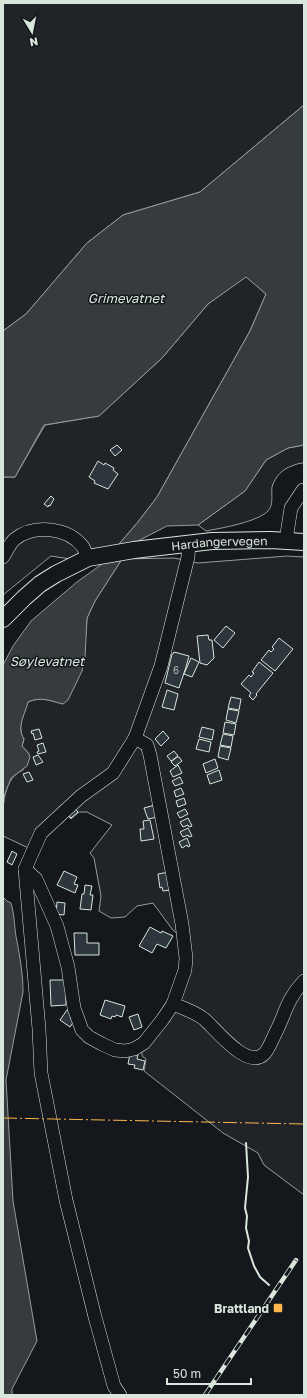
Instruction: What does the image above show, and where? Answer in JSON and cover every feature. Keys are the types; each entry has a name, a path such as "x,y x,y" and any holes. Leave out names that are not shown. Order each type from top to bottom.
{"main road":[{"name":"Hardangervegen","path":"95,557 134,550 212,541 286,540 304,542"},
{"path":"4,615 40,584 56,574 95,557"}],"street":[{"path":"286,540 291,508 304,490"},
{"path":"3,557 8,538 29,531 41,529 53,530 66,534 76,540 95,557"},
{"path":"120,1395 114,1386 73,1229 41,1073 39,1029 25,886 25,869 41,833 81,796 113,773 135,738 161,666 188,557 189,544"},
{"path":"25,869 36,879 57,926 68,967 74,1008 82,1030 102,1044 115,1050 125,1051 134,1049 144,1043 173,1004 185,970 186,958 184,938 150,755 147,744 135,738"},
{"path":"173,1004 203,1018 229,1045 251,1058 258,1057 264,1054 276,1033 286,1005 294,991 304,980"}],"shaded area":[{"path":"3,3 304,3 304,105 200,192 123,215 87,243 26,314 3,331"},
{"path":"246,276 266,294 250,331 157,497 138,522 102,564 51,556 3,595 3,477 15,477 45,425 99,416 162,358 208,304"},
{"path":"304,445 304,463 288,467 279,474 272,487 270,508 263,515 239,524 206,531 198,525 245,491 266,460 288,448"},
{"path":"287,556 304,557 304,1195 264,1165 258,1153 223,1133 144,1071 146,1059 142,1056 142,1049 157,1035 188,944 172,929 153,903 137,906 125,917 111,918 99,911 101,896 94,858 90,853 112,825 87,812 79,812 71,819 66,814 46,835 37,852 3,836 4,798 10,781 23,770 29,754 22,746 24,739 21,730 22,720 28,702 42,699 63,704 86,634 87,618 95,601 122,559 174,558 198,563"}],"water":[{"name":"Grimevatnet","path":"304,105 304,445 288,448 266,460 245,491 198,525 167,526 138,541 122,559 95,601 87,618 85,657 82,671 68,700 63,704 41,699 28,702 22,721 21,730 24,739 22,746 30,757 27,766 11,778 3,799 3,665 13,646 31,621 77,582 102,564 157,497 250,331 266,294 246,277 208,304 162,358 99,416 44,425 15,477 3,477 3,331 26,314 87,243 123,215 200,192"},
{"path":"3,897 11,903 23,985 23,992 6,1080 13,1201 37,1341 12,1389 12,1395 3,1395"}],"building":[{"path":"117,445 122,450 115,456 110,450"},
{"path":"98,461 104,465 105,463 114,468 113,470 118,474 108,489 94,483 95,481 89,477"},
{"path":"51,496 54,499 48,507 44,504"},
{"path":"226,626 235,633 223,648 214,640"},
{"path":"208,635 209,640 212,640 214,658 207,665 200,663 197,636"},
{"path":"279,638 293,649 275,671 261,660 269,650 271,652 274,649 272,647"},
{"path":"174,652 189,656 179,688 165,683 172,654"},
{"path":"191,658 199,662 192,677 184,674"},
{"path":"259,662 273,673 253,700 249,696 251,693 241,684 249,675 251,677 254,673 252,672"},
{"path":"167,690 178,694 174,710 162,707"},
{"path":"231,697 241,699 239,710 228,708"},
{"path":"228,709 239,711 236,723 226,720"},
{"path":"225,722 236,724 234,735 223,733"},
{"path":"202,727 214,730 212,740 199,737"},
{"path":"39,729 42,738 35,740 31,731"},
{"path":"163,731 169,738 161,746 155,739"},
{"path":"223,734 233,736 231,747 220,745"},
{"path":"199,739 211,742 209,752 196,749"},
{"path":"43,743 46,752 38,754 37,752 39,751 37,745"},
{"path":"220,746 231,748 228,760 218,757"},
{"path":"174,751 178,756 171,761 167,756"},
{"path":"38,755 43,762 36,765 33,757"},
{"path":"179,757 182,761 175,766 171,762"},
{"path":"215,759 218,768 206,773 203,764"},
{"path":"178,765 182,773 173,777 170,771"},
{"path":"219,770 222,780 210,784 207,775"},
{"path":"29,772 33,780 27,782 23,774"},
{"path":"180,777 183,783 175,786 172,781"},
{"path":"181,788 184,794 176,797 174,791"},
{"path":"184,798 186,804 178,807 176,801"},
{"path":"155,805 158,817 148,819 144,808"},
{"path":"74,807 78,812 71,818 67,813"},
{"path":"185,809 188,814 180,818 177,813"},
{"path":"188,818 192,826 189,827 188,825 183,827 180,822"},
{"path":"150,820 154,839 141,841 140,829 144,829 143,821"},
{"path":"188,828 192,836 189,837 188,835 183,837 180,832"},
{"path":"187,838 190,846 188,847 187,845 182,848 179,842"},
{"path":"12,851 17,854 12,865 7,862"},
{"path":"64,871 77,877 74,884 78,885 75,893 57,885"},
{"path":"169,872 170,890 163,891 162,887 160,888 158,874"},
{"path":"85,885 92,886 90,895 93,895 91,910 80,909"},
{"path":"57,902 65,903 64,915 56,914"},
{"path":"150,927 161,933 162,931 173,936 166,948 157,944 152,953 139,946"},
{"path":"74,933 87,933 87,943 99,943 99,955 75,955"},
{"path":"50,980 66,980 66,1005 51,1006"},
{"path":"105,1000 125,1006 122,1017 116,1015 115,1017 112,1016 111,1019 100,1015"},
{"path":"67,1010 73,1015 70,1018 74,1021 70,1027 60,1020"},
{"path":"138,1014 142,1027 134,1030 129,1017"},
{"path":"130,1054 138,1055 137,1059 145,1061 143,1070 134,1068 135,1065 128,1064"}],"railway":[{"path":"205,1395 296,1260"}],"wall":[{"path":"246,1143 248,1177 245,1208 247,1216 246,1228 249,1241 248,1248 254,1266 260,1277 269,1285"}],"power":[{"path":"3,1118 304,1124"}],"place":[{"name":"Brattland","path":"278,1308"}],"water label":[{"name":"Søylevatnet","path":"47,661"}]}
